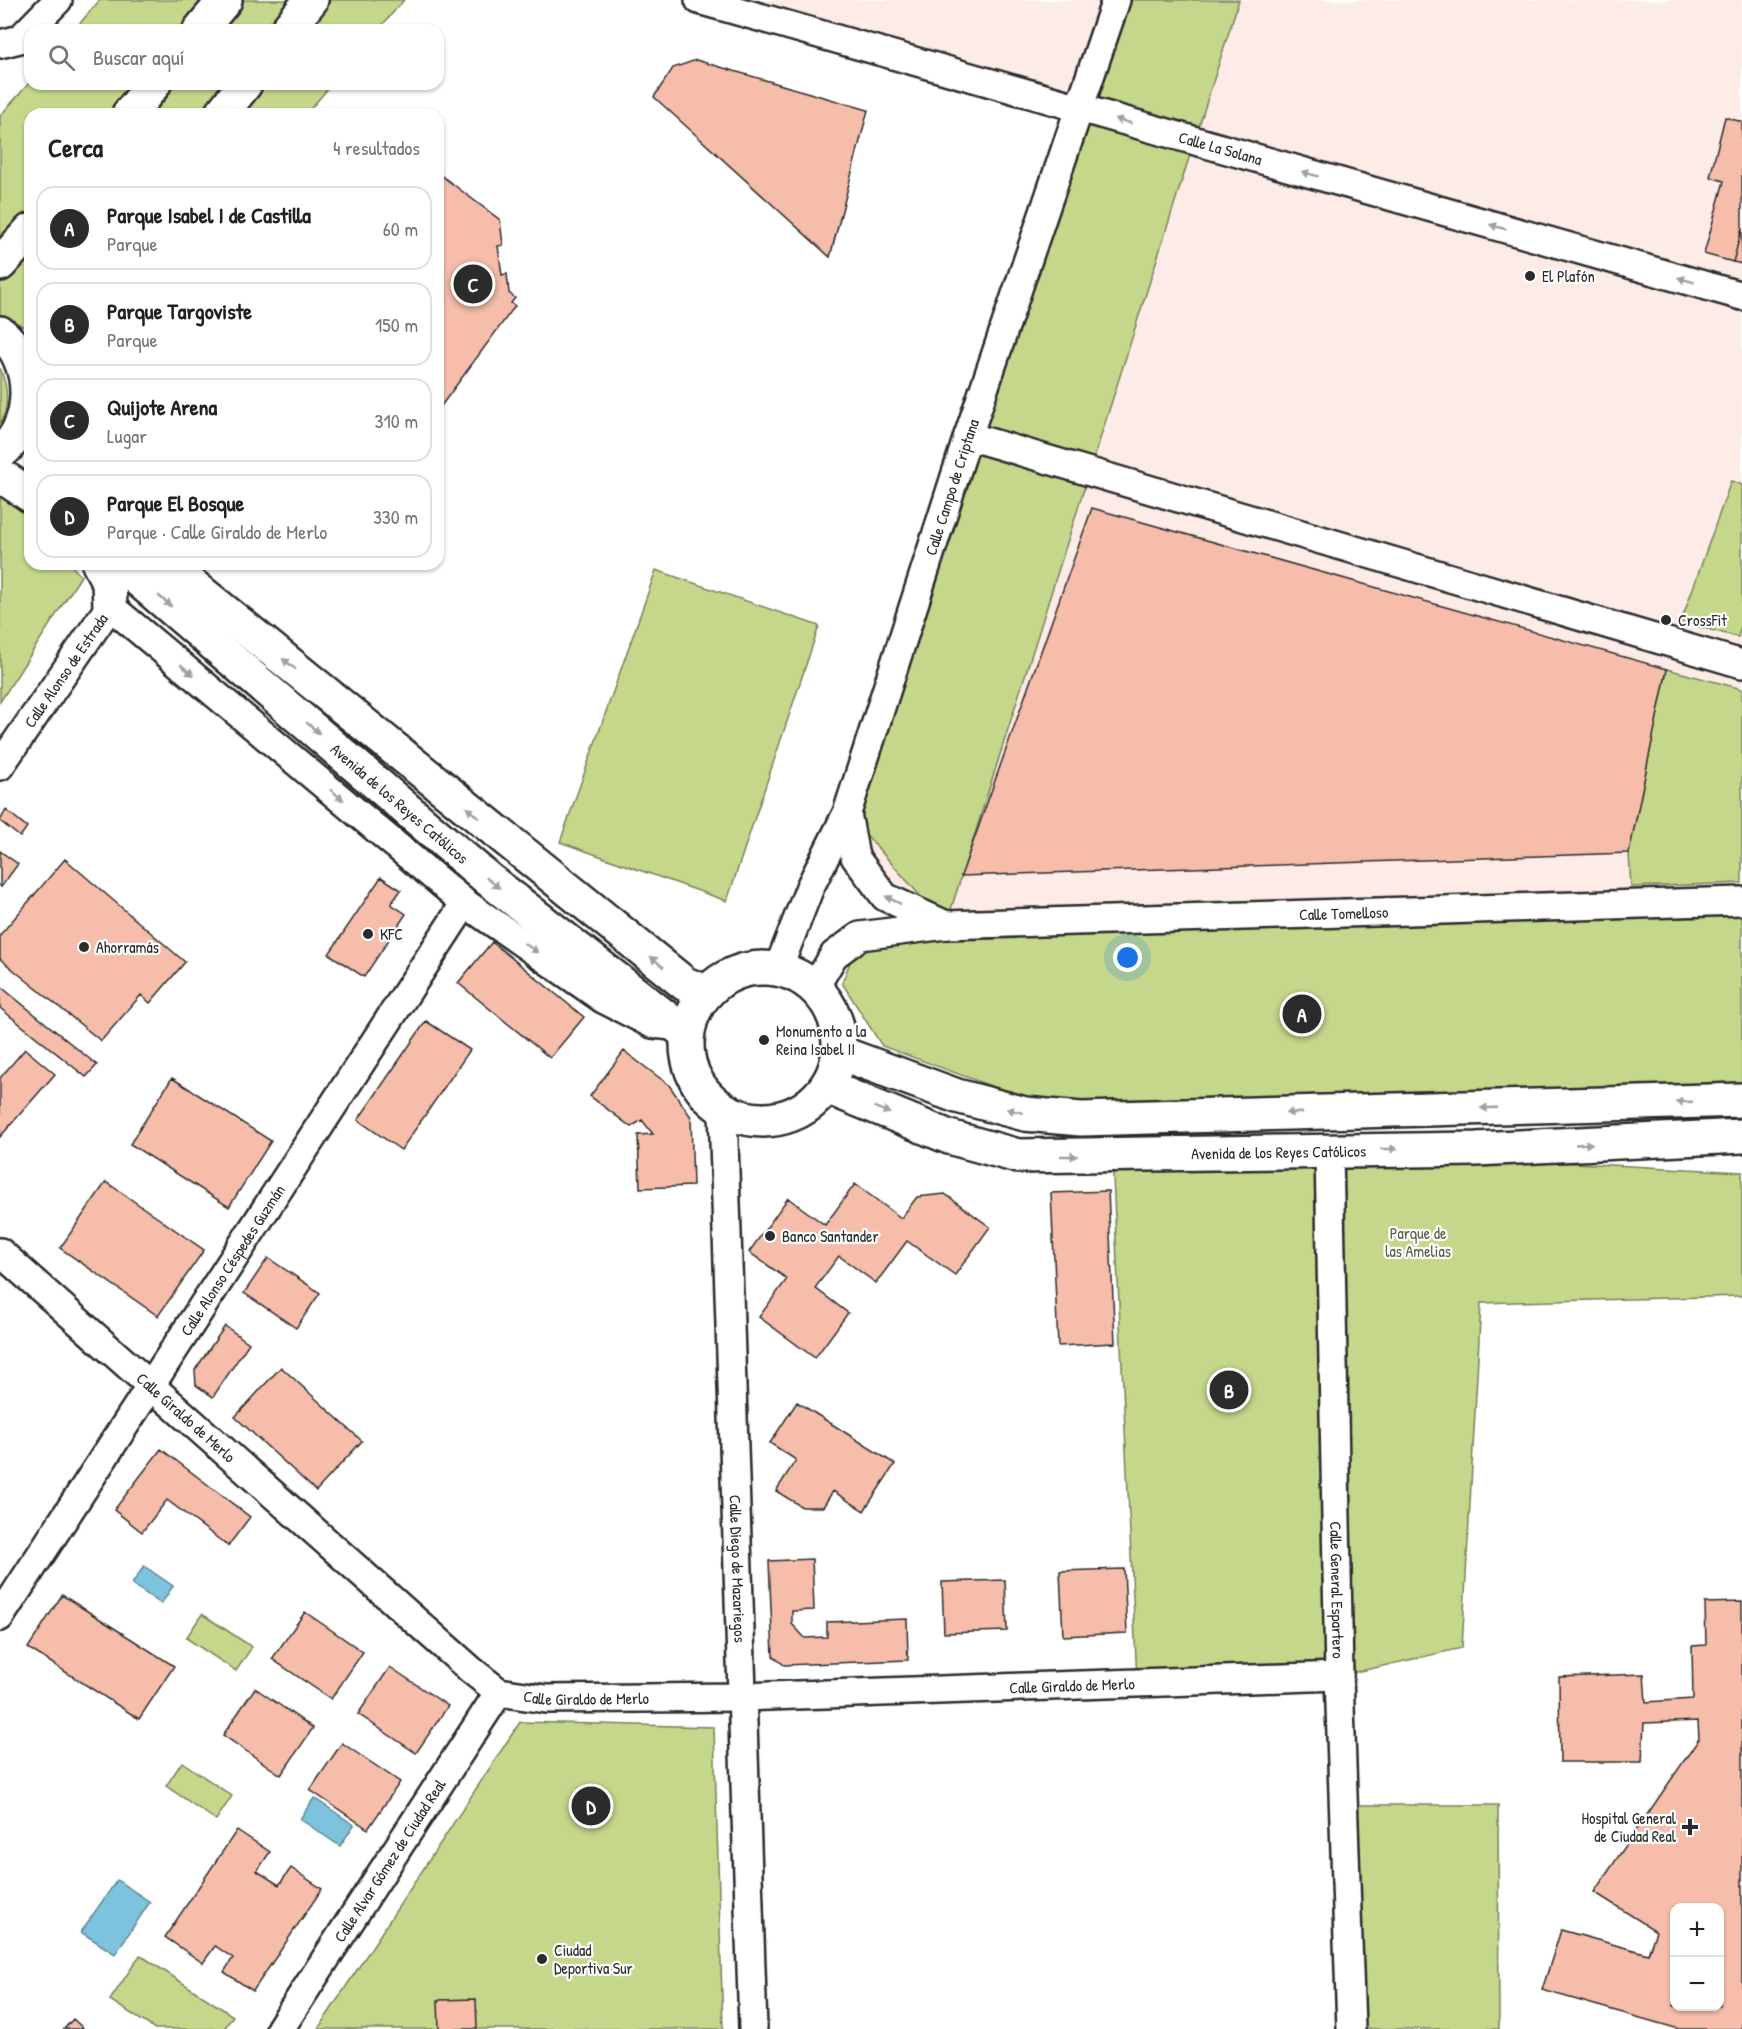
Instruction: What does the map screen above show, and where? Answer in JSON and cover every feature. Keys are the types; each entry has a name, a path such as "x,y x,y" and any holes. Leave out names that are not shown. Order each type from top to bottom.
{"main road":[{"path":"205,24 225,0"},
{"path":"292,24 311,0"},
{"path":"134,108 149,90"},
{"path":"226,108 240,90"},
{"path":"0,264 24,238"},
{"path":"0,333 16,349 24,367"},
{"path":"0,453 15,438 24,437"},
{"path":"0,475 24,491"},
{"path":"102,570 109,583 110,606"},
{"name":"Avenida de los Reyes Católicos","path":"127,570 488,879 682,1030"},
{"path":"173,570 685,984 707,992"},
{"path":"755,968 778,969 815,987 832,1009 838,1024 840,1053 827,1087 813,1103 796,1114 777,1120 757,1121 723,1110 701,1089 690,1067 682,1030 690,1022 707,992 733,974 755,968"},
{"path":"840,1053 957,1096 1025,1114 1082,1119 1742,1100"},
{"name":"Avenida de los Reyes Católicos","path":"827,1087 949,1137 1018,1156 1476,1149 1742,1136"}],"street":[{"path":"35,24 58,0"},
{"name":"Calle La Solana","path":"699,0 741,6 1078,109 1742,296"},
{"name":"Calle Campo de Criptana","path":"778,969 810,887 847,813 969,436 1116,0"},
{"path":"0,44 20,39 24,35"},
{"path":"969,436 1742,664"},
{"path":"110,606 465,903 603,999 652,1024 682,1030"},
{"name":"Calle Alonso de Estrada","path":"0,766 110,606"},
{"name":"Calle Tomelloso","path":"847,813 855,857 885,897 946,925"},
{"name":"Calle Tomelloso","path":"815,987 834,955 860,936 946,925 1742,900"},
{"name":"Calle Alonso Céspedes Guzmán","path":"0,1617 465,903"},
{"name":"Calle Diego de Mazariegos","path":"723,1110 740,1697 753,2029"},
{"name":"Calle General Espartero","path":"1329,1150 1339,1676 1351,2029"},
{"name":"Calle Giraldo de Merlo","path":"0,1252 151,1388 471,1670 499,1692 546,1699 740,1697 1339,1676"},
{"name":"Calle Alvar Gómez de Ciudad Real","path":"280,2029 499,1692"}],"shaded area":[{"path":"716,0 1742,0 1742,900 946,925 885,897 855,857 1078,109"}],"green space":[{"path":"100,0 404,0 383,24 79,24"},
{"path":"1118,0 1239,0 946,925 847,813"},
{"path":"24,89 327,90 311,108 24,108 24,327 0,314 0,116"},
{"path":"0,368 5,382 7,404 0,425"},
{"path":"1731,481 1742,485 1742,622 1738,637 1681,622"},
{"path":"0,490 24,515 24,570 76,570 81,576 0,702"},
{"path":"656,570 819,626 727,901 560,842"},
{"path":"1667,669 1742,689 1742,883 1631,887 1629,853"},
{"path":"1742,907 1742,1100 1081,1119 882,1046 842,983 860,936"},
{"name":"Parque de las Amelias","path":"1329,1150 1742,1172 1742,1296 1481,1303 1462,1648 1339,1676 1137,1681 1112,1156"},
{"path":"202,1614 252,1647 236,1671 186,1638"},
{"path":"520,1722 714,1727 723,2029 318,2029"},
{"path":"182,1762 232,1796 216,1820 166,1786"},
{"path":"1344,1805 1498,1805 1499,2029 1351,2029"},
{"path":"140,1955 233,2016 224,2029 155,2029 110,2000"}],"water":[{"path":"144,1566 173,1586 161,1604 132,1584"},
{"path":"314,1798 354,1825 340,1846 300,1819"},
{"path":"117,1880 150,1902 115,1954 81,1932"}],"building":[{"path":"696,60 868,110 830,257 654,97 673,68"},
{"path":"1725,117 1742,122 1742,228 1733,262 1704,254 1724,181 1710,177"},
{"path":"444,178 500,220 503,245 498,246 502,275 507,274 509,293 515,298 511,303 515,306 444,402"},
{"path":"1742,228 1742,264 1733,262"},
{"path":"1092,508 1667,669 1629,853 961,876"},
{"path":"6,810 27,827 20,837 0,821"},
{"path":"0,851 18,864 1,887 0,886"},
{"name":"Ahorramás","path":"65,859 185,962 150,1003 141,995 101,1041 0,959 0,935"},
{"name":"KFC","path":"381,877 401,890 391,904 406,914 364,977 329,954"},
{"path":"492,942 584,1017 550,1058 458,983"},
{"path":"0,986 97,1065 86,1077 0,1008"},
{"path":"426,1021 470,1050 401,1150 358,1120"},
{"path":"25,1049 55,1074 0,1137 0,1078"},
{"path":"624,1051 669,1085 691,1117 693,1186 640,1188 638,1135 653,1134 642,1120 631,1127 590,1096"},
{"path":"172,1078 271,1141 229,1207 130,1144"},
{"path":"106,1182 204,1250 158,1316 60,1248"},
{"path":"855,1184 901,1218 917,1197 945,1194 990,1227 955,1275 907,1241 876,1283 839,1256 815,1288 848,1313 815,1358 759,1317 787,1279 749,1252 788,1198 825,1225"},
{"path":"1108,1191 1115,1343 1058,1346 1051,1193"},
{"path":"268,1258 320,1293 296,1328 244,1293"},
{"path":"225,1326 249,1343 213,1397 196,1385 195,1370"},
{"path":"281,1367 362,1441 316,1491 235,1417"},
{"path":"797,1402 895,1464 864,1511 833,1491 823,1507 802,1507 776,1491 796,1460 770,1443"},
{"path":"161,1449 250,1517 228,1546 167,1500 142,1532 114,1510"},
{"path":"812,1559 814,1610 792,1611 792,1624 805,1638 827,1637 827,1622 907,1619 908,1660 784,1665 773,1656 769,1561"},
{"path":"1124,1569 1127,1633 1063,1636 1060,1571"},
{"path":"1005,1580 1007,1631 944,1633 942,1582"},
{"path":"62,1595 174,1666 139,1719 28,1648"},
{"name":"Hospital General de Ciudad Real","path":"1742,1602 1742,2029 1679,2029 1542,1990 1561,1930 1648,1954 1656,1931 1594,1892 1699,1739 1698,1721 1644,1723 1642,1762 1560,1762 1559,1677 1644,1674 1646,1702 1693,1699 1692,1646 1706,1645 1705,1603"},
{"path":"305,1612 363,1652 331,1699 272,1659"},
{"path":"390,1667 448,1706 416,1753 358,1714"},
{"path":"255,1688 313,1728 281,1775 223,1735"},
{"path":"342,1743 400,1782 368,1829 310,1790"},
{"path":"237,1830 270,1852 257,1871 279,1885 291,1868 322,1889 253,1991 224,1972 233,1958 215,1946 203,1963 165,1937"},
{"path":"476,1999 477,2029 439,2029 438,2000"},
{"path":"73,2019 84,2029 64,2029"}],"place":[{"name":"El Plafón","path":"1530,276"},
{"name":"Quijote Arena","path":"473,284"},
{"name":"CrossFit","path":"1666,620"},
{"name":"KFC","path":"368,934"},
{"name":"Ahorramás","path":"84,947"},
{"name":"Parque Isabel I de Castilla","path":"1302,1014"},
{"name":"Monumento a la Reina Isabel II","path":"764,1040"},
{"name":"Banco Santander","path":"770,1236"},
{"name":"Parque Targoviste","path":"1229,1390"},
{"name":"Parque El Bosque","path":"591,1806"},
{"name":"Hospital General de Ciudad Real","path":"1690,1827"},
{"name":"Ciudad Deportiva Sur","path":"542,1959"}]}
